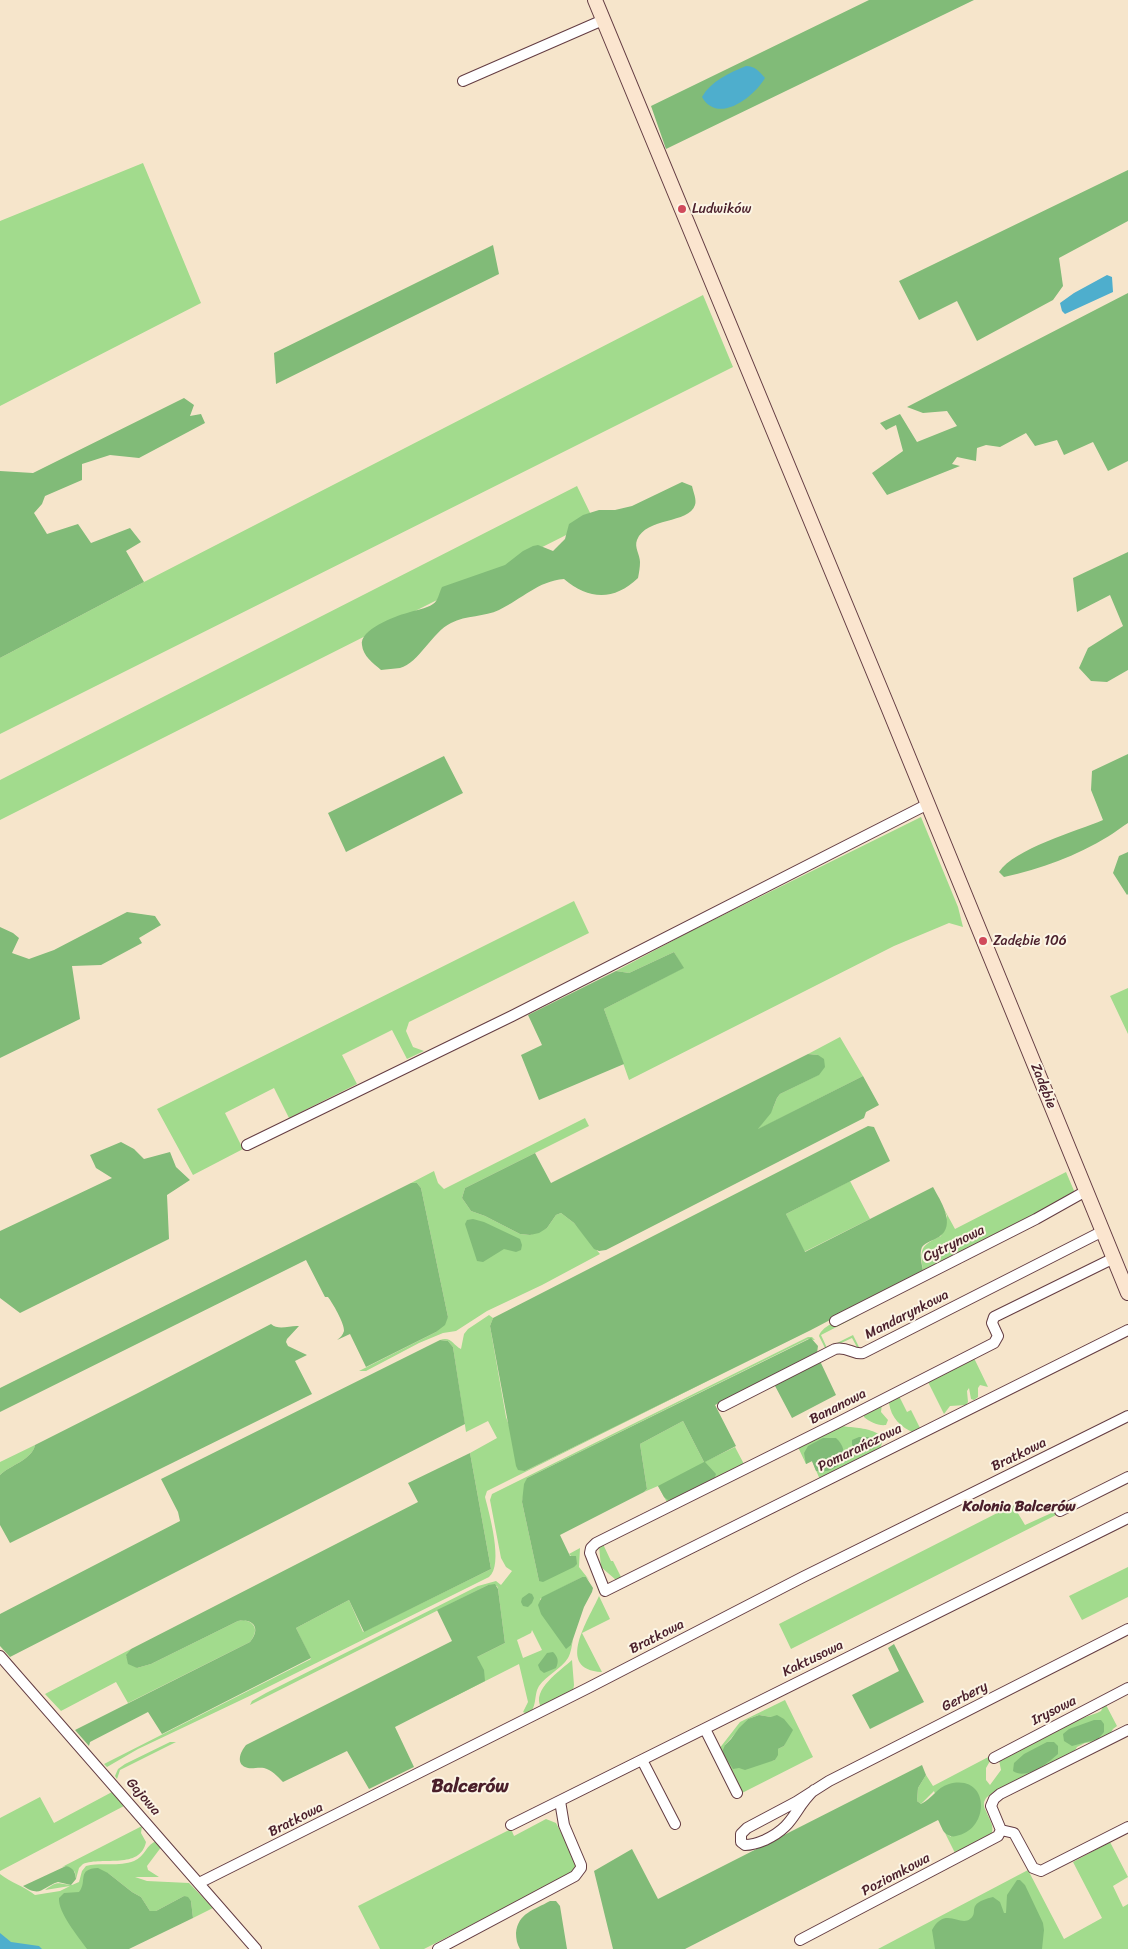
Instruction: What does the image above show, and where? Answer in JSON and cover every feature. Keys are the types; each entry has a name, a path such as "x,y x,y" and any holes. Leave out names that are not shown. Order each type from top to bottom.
{"street":[{"name":"Zadębie","path":"595,0 1128,1293"},
{"path":"463,81 603,20"},
{"path":"247,1145 512,1016 928,804"},
{"name":"Cytrynowa","path":"835,1321 1036,1219 1086,1191"},
{"name":"Mandarynkowa","path":"723,1406 835,1349 845,1348 857,1354 863,1353 1103,1231"},
{"name":"Bananowa","path":"605,1591 590,1553 591,1548 596,1542 838,1423 994,1343 998,1336 992,1323 994,1317 1114,1258"},
{"name":"Pomarańczowa","path":"605,1591 1128,1330"},
{"name":"Bratkowa","path":"199,1882 580,1692 802,1577 1128,1416"},
{"path":"1060,1511 1128,1477"},
{"name":"Kaktusowa","path":"511,1825 1128,1518"},
{"name":"Gerbery","path":"797,1807 747,1828 740,1836 741,1842 748,1846 771,1837 785,1827 797,1807 813,1791 1128,1629"},
{"name":"Gajowa","path":"0,1656 256,1949"},
{"name":"Irysowa","path":"994,1758 1128,1688"},
{"path":"705,1729 737,1793"},
{"path":"1128,1730 994,1799 991,1806 1001,1830 1014,1833 1033,1868 1041,1871 1128,1827"},
{"path":"642,1760 675,1824"},
{"path":"438,1949 579,1873 581,1865 564,1825 560,1801"},
{"name":"Poziomkowa","path":"800,1940 983,1845 998,1836 1001,1830"}],"green space":[{"path":"869,0 974,0 666,149 651,106"},
{"path":"143,163 201,303 0,406 0,221"},
{"path":"1128,170 1128,221 1059,258 1063,286 1053,300 977,341 957,301 919,320 899,281"},
{"path":"493,245 499,274 276,384 274,353"},
{"path":"1128,293 1128,461 1108,471 1093,442 1064,455 1057,440 1035,446 1026,433 1000,447 986,445 977,448 976,461 957,457 952,464 960,466 887,495 872,473 903,451 896,425 886,430 880,423 900,414 917,442 957,426 947,411 923,413 907,407"},
{"path":"703,295 733,367 0,734 0,658"},
{"path":"184,398 194,405 190,416 201,414 205,423 139,458 110,455 82,464 82,480 45,496 42,504 34,513 47,534 78,524 91,543 130,528 141,542 126,551 144,582 0,658 0,471 33,473"},
{"path":"682,482 692,486 695,505 685,515 658,524 642,533 636,543 640,562 638,578 620,591 611,594 592,594 573,586 564,579 555,580 538,587 499,610 451,623 444,627 413,660 400,668 381,670 364,653 362,645 366,634 379,624 394,617 435,603 442,587 505,565 533,546 538,545 553,551 565,539 569,524 583,515 599,510 615,510 632,506"},
{"path":"577,486 594,521 0,820 0,780"},
{"path":"1128,552 1128,670 1107,682 1091,681 1079,668 1088,648 1123,626 1110,595 1077,612 1073,578"},
{"path":"1128,754 1128,823 1097,843 1058,861 1004,877 999,872 1018,856 1032,848 1103,820 1091,790 1092,771"},
{"path":"444,756 463,793 346,852 328,813"},
{"path":"921,817 958,907 963,927 949,923 894,946 629,1080 604,1009 683,968 674,952 629,973 616,971 691,931"},
{"path":"1128,852 1127,895 1113,873 1119,856"},
{"path":"574,901 589,933 409,1022 406,1031 413,1047 424,1051 407,1059 392,1030 342,1055 357,1084 289,1118 274,1088 225,1113 243,1149 193,1175 157,1109"},
{"path":"127,912 155,916 161,925 139,938 142,943 101,965 72,966 80,1019 0,1058 0,927 19,938 12,953 29,959 54,950"},
{"path":"674,952 684,968 604,1009 624,1064 539,1100 521,1055 542,1045 528,1015 616,971 629,973"},
{"path":"1128,988 1128,1034 1110,996"},
{"path":"840,1037 863,1076 757,1130 773,1108 780,1094 818,1075 818,1055 808,1054"},
{"path":"808,1054 818,1055 824,1059 825,1067 819,1075 780,1094 771,1113 758,1129 863,1076 879,1105 866,1112 864,1118 606,1250 599,1251 594,1249 574,1223 561,1213 556,1215 547,1228 539,1233 530,1235 520,1234 471,1211 462,1198 465,1188 535,1153 551,1183"},
{"path":"585,1118 589,1126 465,1188 462,1198 471,1211 520,1234 530,1235 547,1228 556,1215 561,1213 574,1223 600,1254 542,1285 487,1311 456,1331 443,1333 419,1343 366,1371 359,1371 436,1332 448,1317 421,1188 417,1183 411,1183 434,1171 438,1183 444,1189"},
{"path":"868,1126 874,1127 890,1161 786,1214 805,1252 933,1187 943,1205 947,1226 939,1237 922,1247 923,1271 811,1330 525,1471 518,1470 490,1326 493,1318"},
{"path":"121,1142 134,1149 144,1159 170,1152 176,1167 190,1180 167,1195 169,1239 20,1313 0,1298 0,1231 112,1178 96,1168 90,1155"},
{"path":"1066,1172 1075,1193 923,1271 922,1252 925,1245 941,1236 947,1216 943,1207 955,1229"},
{"path":"850,1181 870,1219 804,1252 786,1214"},
{"path":"411,1183 417,1183 421,1188 448,1317 445,1325 436,1332 366,1367 350,1334 337,1340 344,1332 344,1328 338,1313 328,1297 325,1297 306,1260 0,1412 0,1388"},
{"path":"473,1219 484,1222 520,1239 521,1250 516,1252 504,1249 483,1262 477,1261 465,1224 467,1220"},
{"path":"489,1315 493,1318 490,1326 506,1417 525,1471 820,1325 487,1491 485,1497 492,1526 495,1551 493,1571 489,1577 258,1692 138,1749 107,1767 104,1764 311,1659 296,1628 349,1600 363,1632 491,1569 470,1453 497,1438 488,1421 466,1432 453,1347 448,1341 440,1340 447,1339 461,1349 464,1334 468,1329"},
{"path":"858,1316 821,1335 827,1348 853,1335 861,1351 852,1338 828,1349 825,1348 819,1336 821,1332 834,1322"},
{"path":"271,1324 277,1327 299,1326 286,1342 288,1346 307,1355 295,1361 312,1394 10,1543 0,1525 0,1475 4,1471 30,1455 35,1445"},
{"path":"808,1337 812,1337 815,1340 808,1339 527,1478 522,1502 539,1581 571,1556 569,1554 580,1548 579,1567 590,1581 586,1577 582,1577 540,1599 571,1645 573,1639 568,1658 539,1686 533,1709 527,1714 523,1712 528,1702 519,1664 440,1704 429,1681 505,1643 498,1589 497,1586 488,1585 250,1705 252,1701 266,1693 478,1586 496,1581 501,1585 512,1571 506,1567 501,1558 490,1500 492,1494","holes":["532,1630 542,1650 523,1658 517,1640 531,1633"]},
{"path":"811,1338 818,1346 817,1353 715,1405 736,1446 705,1462 716,1474 714,1480 675,1499 668,1500 664,1497 658,1486 704,1462 683,1421 640,1444 647,1489 560,1535 570,1556 576,1556 577,1564 543,1582 539,1581 522,1502 524,1484 527,1478"},
{"path":"440,1340 448,1341 453,1347 465,1424 10,1657 0,1646 0,1614 180,1521 178,1512 161,1479"},
{"path":"973,1356 988,1387 980,1385 978,1397 974,1400 971,1399 969,1388 966,1405 950,1406 944,1414 927,1380"},
{"path":"820,1361 836,1395 792,1418 774,1384"},
{"path":"898,1394 907,1412 911,1410 921,1430 914,1433 894,1418 889,1403"},
{"path":"882,1404 881,1412 888,1420 886,1425 874,1423 864,1417 864,1413"},
{"path":"683,1421 704,1462 735,1447 745,1466 668,1504 658,1486 644,1492 647,1489 640,1444"},
{"path":"841,1426 871,1431 882,1438 882,1443 878,1451 821,1482 812,1461 806,1464 797,1445"},
{"path":"859,1437 868,1437 874,1441 874,1448 860,1450 852,1445 852,1440"},
{"path":"823,1438 836,1438 841,1444 843,1457 841,1462 831,1470 816,1471 812,1461 806,1464 804,1453 808,1446"},
{"path":"35,1445 30,1455 0,1475 0,1462"},
{"path":"470,1453 491,1569 364,1632 349,1600 296,1628 311,1658 162,1734 148,1712 90,1742 89,1746 75,1730 250,1642 255,1629 252,1623 248,1621 238,1621 151,1664 137,1668 128,1664 126,1655 131,1649 418,1502 408,1483"},
{"path":"1013,1505 1025,1525 1058,1510 1060,1513 791,1649 779,1624"},
{"path":"602,1542 623,1581 616,1580 601,1567 599,1546"},
{"path":"1128,1567 1128,1597 1082,1620 1069,1596"},
{"path":"582,1577 586,1577 593,1588 584,1607 571,1645 566,1649 541,1614 538,1605 542,1597"},
{"path":"495,1584 498,1589 505,1643 477,1657 484,1670 485,1681 395,1727 414,1767 369,1789 347,1751 283,1782 267,1769 248,1768 241,1764 240,1758 246,1745 452,1641 437,1610 488,1585"},
{"path":"529,1593 534,1598 532,1603 528,1607 523,1606 522,1598"},
{"path":"599,1596 610,1619 582,1633 583,1630"},
{"path":"244,1620 252,1623 255,1628 250,1642 128,1703 116,1682 61,1711 45,1694 131,1649 126,1656 137,1668 151,1664 238,1621"},
{"path":"582,1633 602,1672 588,1669 580,1663 577,1653"},
{"path":"894,1644 924,1702 870,1729 852,1695 899,1671 888,1648"},
{"path":"553,1652 558,1659 556,1668 544,1673 538,1665 547,1653"},
{"path":"572,1660 573,1691 541,1707 539,1701 540,1694 544,1687"},
{"path":"785,1700 813,1757 742,1793 719,1749 740,1722","holes":["759,1715 771,1717 786,1741 784,1746 778,1749 775,1760 739,1768 725,1745 748,1719"]},
{"path":"1105,1703 1117,1726 1110,1734 1097,1741 1085,1743 1077,1747 1073,1754 1037,1769 1035,1772 1000,1788 988,1796 984,1801 984,1806 992,1826 991,1836 957,1857 945,1833 951,1837 934,1791 921,1804 917,1801 918,1788 926,1775 933,1786 994,1754 986,1768 986,1780 990,1785 1001,1770 999,1760 1071,1722 1101,1711"},
{"path":"759,1715 771,1717 777,1715 784,1719 793,1730 784,1746 778,1749 778,1755 775,1760 745,1770 733,1769 722,1752 725,1745 748,1719"},
{"path":"1094,1720 1101,1720 1104,1724 1104,1732 1098,1739 1072,1746 1064,1741 1063,1734 1069,1729"},
{"path":"170,1742 176,1742 120,1770 117,1779 115,1776 118,1769 125,1764"},
{"path":"1047,1742 1054,1742 1058,1746 1058,1754 1036,1770 1024,1774 1013,1771 1014,1763 1024,1754"},
{"path":"922,1765 926,1775 918,1788 917,1801 921,1804 949,1784 963,1783 972,1787 978,1794 981,1804 980,1814 975,1824 967,1832 949,1836 944,1832 938,1820 685,1949 613,1949 594,1871 632,1849 658,1899"},
{"path":"112,1792 124,1806 0,1871 0,1818 40,1797 54,1823"},
{"path":"546,1819 556,1823 577,1863 573,1873 424,1949 380,1949 358,1906 511,1829 514,1836"},
{"path":"142,1826 141,1833 146,1842 142,1851 136,1856 129,1859 83,1864 79,1868 76,1879 75,1872 66,1866 62,1867"},
{"path":"157,1841 162,1846 147,1866 148,1870 159,1877 135,1877 147,1881 189,1883 213,1908 193,1918 191,1901 184,1896 156,1911 150,1911 141,1897 108,1873 123,1949 0,1949 0,1874 35,1895 60,1891 70,1886 45,1890 56,1884 72,1885 79,1882 82,1871 86,1866 122,1864 134,1861 141,1857 150,1845"},
{"path":"1110,1842 1128,1877 1113,1886 1123,1907 1128,1904 1128,1949 878,1949 1028,1870 1064,1939 1102,1918 1073,1862"},
{"path":"66,1866 72,1869 75,1874 76,1879 71,1885 58,1882 38,1891 23,1886"},
{"path":"98,1868 141,1897 150,1911 156,1911 184,1896 188,1897 191,1901 193,1918 129,1949 87,1949 65,1917 59,1898 64,1893 79,1892 85,1873 91,1869"},
{"path":"1017,1880 1020,1880 1025,1885 1043,1923 1042,1949 935,1949 932,1930 937,1923 947,1918 966,1921 973,1916 974,1908 979,1902 993,1897 1000,1902 1004,1913 1006,1913 1007,1895"},
{"path":"550,1901 556,1901 560,1906 567,1949 520,1949 516,1933 517,1926 523,1916"}],"water":[{"path":"746,66 759,71 765,78 753,93 744,100 726,108 717,109 709,105 702,97 715,82"},
{"path":"1107,275 1112,277 1113,292 1065,314 1062,311 1060,303"},
{"path":"0,1933 11,1942 39,1946 42,1949 0,1949"}],"place":[{"name":"Ludwików","path":"682,209"},
{"name":"Zadębie 106","path":"983,941"}],"district":[{"name":"Kolonia Balcerów","path":"1019,1507"},
{"name":"Balcerów","path":"470,1787"}]}
